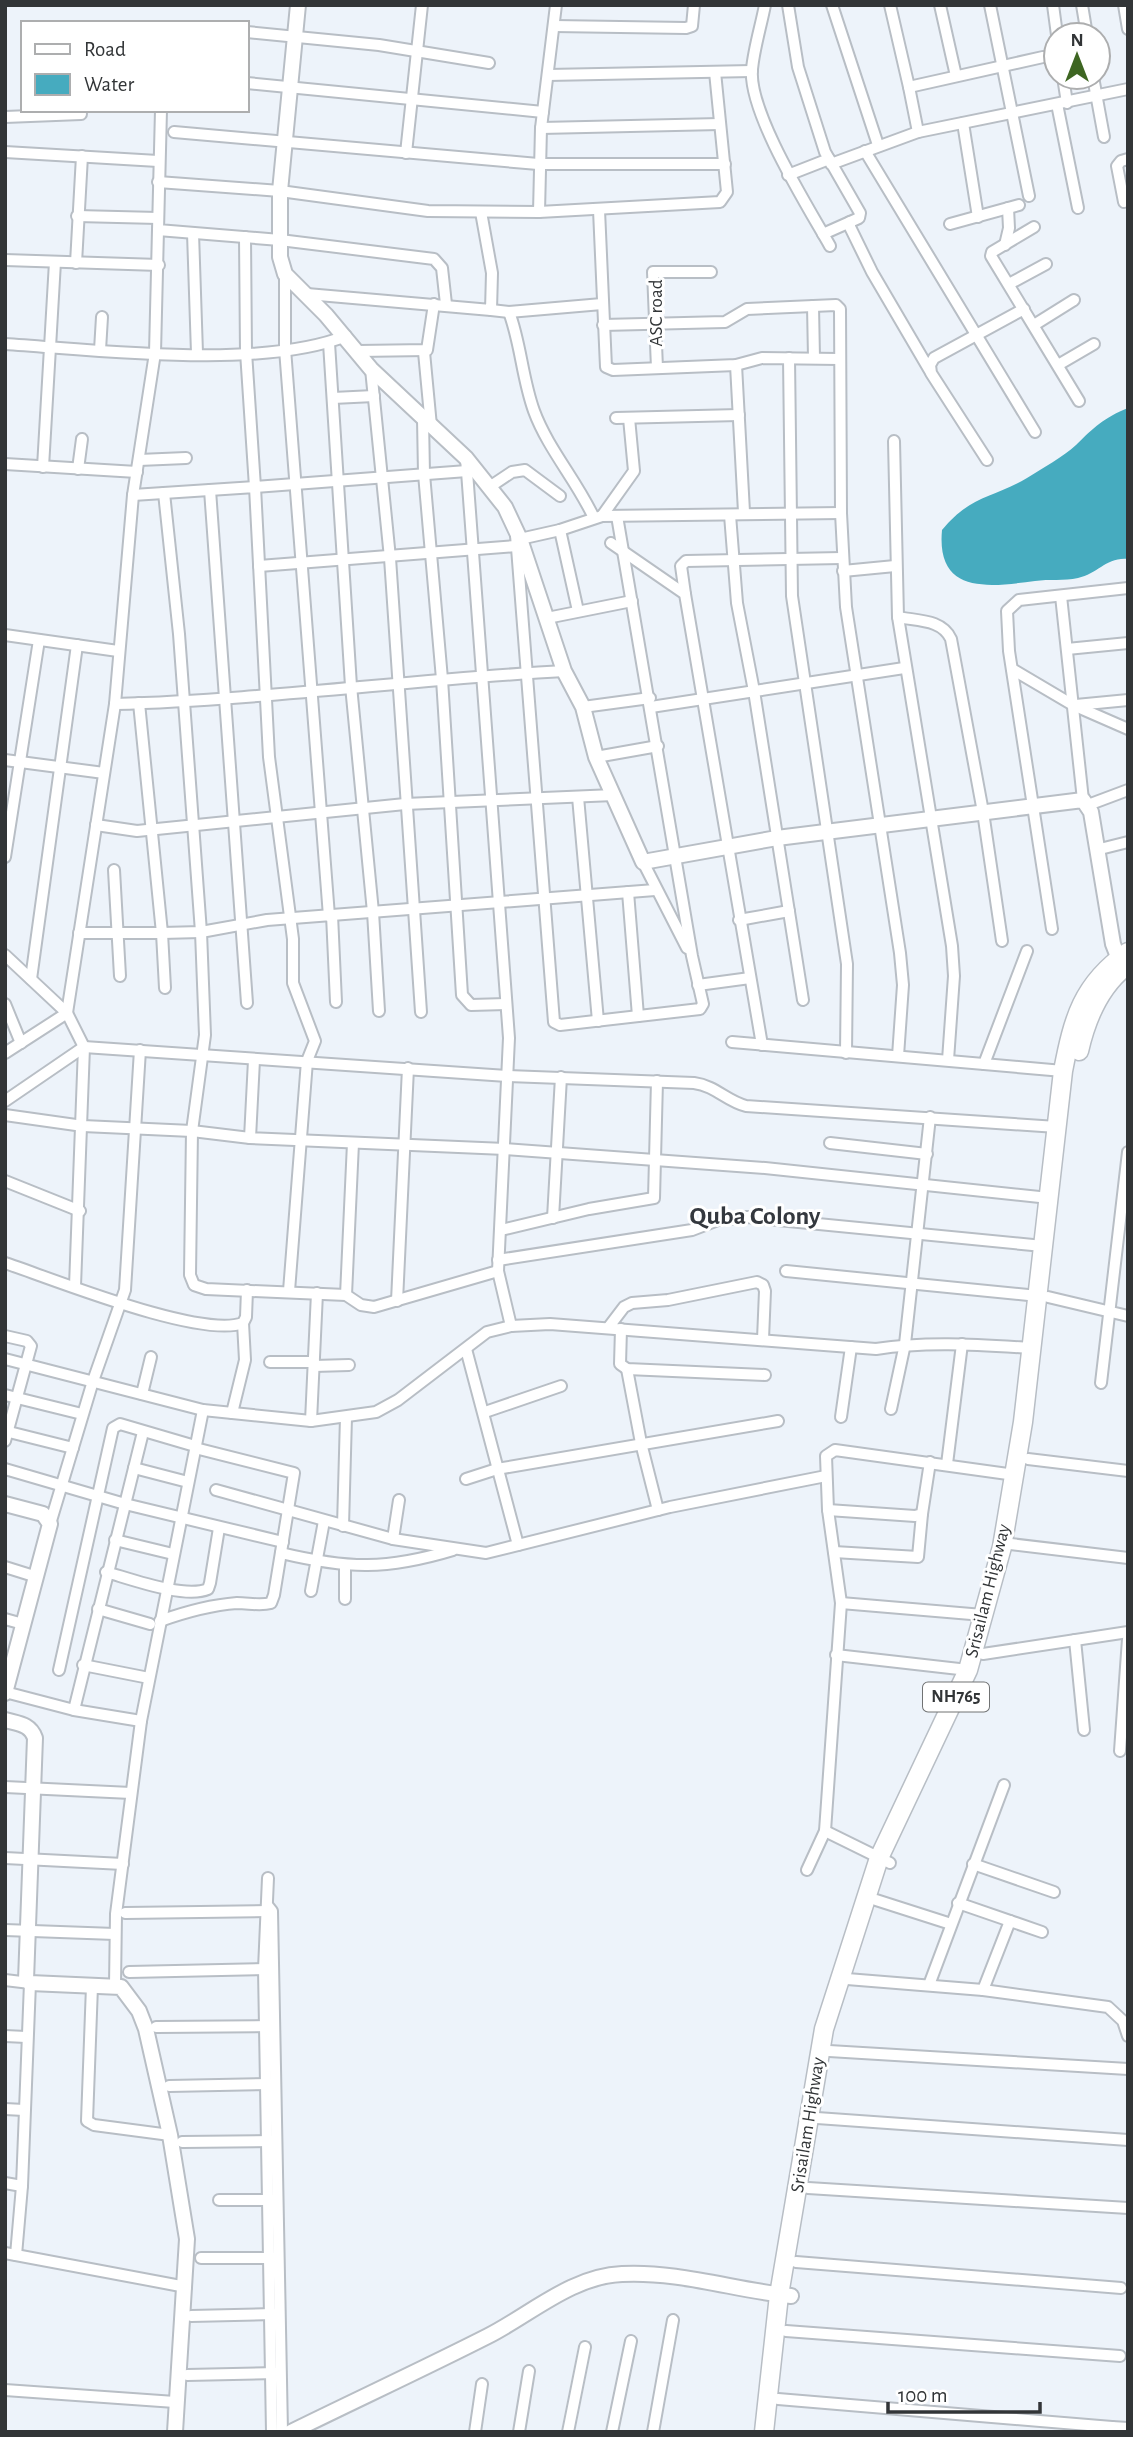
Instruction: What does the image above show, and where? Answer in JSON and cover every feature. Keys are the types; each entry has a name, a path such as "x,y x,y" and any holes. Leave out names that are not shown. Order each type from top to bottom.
{"highway":[{"name":"Srisailam Highway","path":"764,2432 824,2029 884,1860 968,1670 1007,1544 1031,1348 1043,1297 1044,1246 1063,1071 1071,1032 1083,998 1098,975 1124,961"},
{"name":"Srisailam Highway","path":"775,2432 786,2331 785,2296 796,2262 829,2050 847,1979 876,1900 884,1860 974,1687 983,1654 1028,1459 1043,1297 1074,1072 1082,1035 1096,1003 1124,961"}],"street":[{"path":"298,5 280,191 280,240 285,274 285,349 294,484 335,1002"},
{"path":"406,153 422,5"},
{"path":"539,212 538,164 556,5"},
{"path":"554,26 686,28 692,26 694,5"},
{"path":"765,5 752,71 756,97 788,175 830,246"},
{"path":"788,5 799,67 830,161 860,213 859,218 823,234"},
{"path":"832,5 878,145"},
{"path":"890,5 918,132"},
{"path":"940,5 956,76"},
{"path":"991,5 1028,195"},
{"path":"1124,5 1128,29"},
{"path":"248,32 415,51 489,63"},
{"path":"909,87 1042,58"},
{"path":"548,75 752,71"},
{"path":"158,182 280,191 428,211 539,212 720,202 727,192 715,72"},
{"path":"248,83 543,112"},
{"path":"788,175 918,132 1128,89"},
{"path":"1062,91 1078,208"},
{"path":"1096,91 1104,137"},
{"path":"5,1053 67,1013 115,704 133,495 155,354 161,112"},
{"path":"5,117 81,114"},
{"path":"962,123 978,217"},
{"path":"541,128 720,124"},
{"path":"174,132 538,164 724,164"},
{"path":"865,151 1035,432"},
{"path":"5,152 158,161"},
{"path":"76,263 82,156"},
{"path":"1124,202 1117,166 1128,159"},
{"path":"950,224 1013,207 1005,245"},
{"path":"598,210 606,367 613,370 736,365 762,358 839,359"},
{"path":"481,212 492,273 491,310"},
{"path":"78,216 158,218"},
{"path":"850,222 872,272 930,371 987,460"},
{"path":"1034,227 991,254 1079,401"},
{"path":"158,230 280,240 434,259 442,268 440,304 429,346 424,352 427,422 424,474 465,1001 485,1006 506,1004"},
{"path":"193,233 197,353"},
{"path":"244,237 246,352 269,757 290,919 293,982 314,1041 307,1061 289,1291"},
{"path":"5,260 159,265"},
{"path":"43,467 55,262"},
{"path":"1009,284 1046,264"},
{"name":"ASC road","path":"657,368 653,323 653,272 711,272"},
{"path":"285,274 346,336 371,369 491,486 517,537 564,671 583,707 596,757 655,890 692,956"},
{"path":"307,294 509,312 603,304"},
{"path":"1034,325 1074,300"},
{"path":"813,306 814,358"},
{"path":"603,325 725,322 747,309 839,306 843,571 855,673 903,985 898,1056"},
{"path":"930,371 934,358 1024,309"},
{"path":"509,312 521,347 526,386 535,413 598,517"},
{"path":"100,350 102,317"},
{"path":"5,344 155,354 246,352 329,343 346,336"},
{"path":"329,343 351,686 373,912 379,1011"},
{"path":"1058,365 1094,344"},
{"path":"358,351 424,352"},
{"path":"789,358 792,596 847,964 846,1053"},
{"path":"736,365 744,512"},
{"path":"371,369 390,558 421,1013"},
{"path":"333,398 374,396"},
{"path":"617,418 739,415"},
{"path":"598,517 634,471 629,418"},
{"path":"78,469 82,439"},
{"path":"894,441 898,617 904,668 954,966 948,1060"},
{"path":"139,460 186,458"},
{"path":"5,464 137,472"},
{"path":"133,495 383,479 424,474 467,464"},
{"path":"467,464 509,1038 498,1266 511,1326"},
{"path":"491,486 512,472 526,470 560,496"},
{"path":"210,490 247,1003"},
{"path":"164,493 179,634 205,1014 192,1131 190,1275 194,1285 205,1289 289,1291 346,1296 361,1305 374,1307 498,1266 692,1230 718,1220 747,1217 1044,1246"},
{"path":"259,566 474,550 517,537 560,530 598,517 730,515 744,512 841,513"},
{"path":"730,515 731,560 803,1000"},
{"path":"517,537 534,799 554,1022 560,1025 700,1009 703,1004 692,956 617,516"},
{"path":"560,530 578,611"},
{"path":"611,543 685,594"},
{"path":"762,1045 726,846 682,563 842,558"},
{"path":"843,571 895,566"},
{"path":"1052,929 1012,669 1007,611 1012,603 1128,588"},
{"path":"1061,596 1086,803 1124,961"},
{"path":"547,618 632,601"},
{"path":"898,617 938,624 947,631 951,639 983,812 1002,941"},
{"path":"5,635 118,650"},
{"path":"5,857 39,640"},
{"path":"1067,649 1128,643"},
{"path":"32,979 77,645"},
{"path":"583,707 702,699 855,673 904,668"},
{"path":"1012,669 1073,705 1128,729"},
{"path":"115,704 267,696 398,681 564,671"},
{"path":"1073,705 1128,699"},
{"path":"139,704 165,988"},
{"path":"596,757 658,746"},
{"path":"5,761 104,773"},
{"path":"643,862 726,846 931,817 1086,803 1128,790"},
{"path":"96,825 118,831 152,830 405,804 614,795"},
{"path":"578,797 598,1021"},
{"path":"1096,850 1128,842"},
{"path":"114,870 120,976"},
{"path":"79,933 201,932 330,915 655,890"},
{"path":"628,892 638,1016"},
{"path":"739,920 789,911"},
{"path":"984,1064 1027,951"},
{"path":"5,955 67,1013 85,1047 75,1286"},
{"path":"698,985 750,978"},
{"path":"5,1004 21,1043"},
{"path":"732,1042 1063,1071"},
{"path":"5,1101 85,1047 507,1076 706,1084 736,1103 746,1106 1057,1127"},
{"path":"140,1050 127,1277 82,1414 5,1693 74,1710 141,1721"},
{"path":"250,1138 254,1060"},
{"path":"397,1301 408,1068"},
{"path":"553,1218 561,1077"},
{"path":"501,1230 650,1200 655,1194 657,1081"},
{"path":"5,1115 83,1126 192,1131 250,1138 505,1149 765,1168 1049,1198"},
{"path":"891,1409 905,1344 930,1117"},
{"path":"346,1296 353,1143"},
{"path":"830,1143 927,1154"},
{"path":"1101,1383 1128,1152"},
{"path":"5,1181 80,1211"},
{"path":"5,1263 121,1301 208,1325 243,1323"},
{"path":"786,1271 912,1286 1043,1297 1109,1314 1128,1316"},
{"path":"608,1328 624,1307 632,1303 668,1300 757,1282 763,1285 765,1291 763,1339"},
{"path":"232,1413 245,1360 243,1323 247,1290"},
{"path":"311,1421 317,1293"},
{"path":"5,1359 203,1410 311,1421 376,1412 398,1401 487,1332 511,1326 550,1324 876,1349 905,1344 1031,1348"},
{"path":"621,1329 620,1364 627,1369 765,1376"},
{"path":"5,1336 30,1343 18,1399 6,1435 73,1448"},
{"path":"947,1464 962,1344"},
{"path":"841,1417 851,1347"},
{"path":"466,1349 519,1545"},
{"path":"142,1394 151,1357"},
{"path":"270,1362 349,1365"},
{"path":"627,1369 640,1443 658,1510"},
{"path":"485,1412 561,1386"},
{"path":"5,1395 82,1414"},
{"path":"115,1985 114,1934 155,1622 167,1588 203,1410"},
{"path":"343,1526 346,1417"},
{"path":"466,1479 497,1469 778,1421"},
{"path":"60,1670 113,1428 120,1424 195,1447 291,1470 295,1477 290,1512 271,1603 211,1606 155,1622 98,1609"},
{"path":"74,1710 106,1572 143,1432"},
{"path":"807,1870 825,1831 841,1603 828,1510 826,1456 835,1450 1015,1475"},
{"path":"1028,1459 1128,1471"},
{"path":"834,1552 918,1557 930,1462"},
{"path":"134,1468 188,1482"},
{"path":"5,1469 219,1528 317,1562 360,1568 395,1564 458,1548"},
{"path":"216,1490 393,1539 486,1553 658,1510 826,1476"},
{"path":"393,1539 399,1500"},
{"path":"5,1504 43,1514 50,1524"},
{"path":"828,1510 915,1516 922,1514"},
{"path":"311,1591 324,1521"},
{"path":"106,1572 167,1588 202,1591 208,1589 219,1528"},
{"path":"115,1539 173,1554"},
{"path":"1007,1544 1128,1558"},
{"path":"345,1566 345,1599"},
{"path":"5,1567 37,1577"},
{"path":"841,1603 983,1615"},
{"path":"5,1619 23,1624"},
{"path":"983,1654 1128,1632"},
{"path":"1120,1751 1128,1639"},
{"path":"1075,1640 1084,1730"},
{"path":"836,1655 968,1670"},
{"path":"83,1665 149,1678"},
{"path":"5,1720 32,1730 35,1738 25,1977 30,1983 22,2186 10,2254 186,2287"},
{"path":"929,1985 1004,1785"},
{"path":"5,1787 131,1793"},
{"path":"825,1831 884,1860"},
{"path":"5,1858 123,1864"},
{"path":"973,1864 1054,1892"},
{"path":"268,1878 274,2314 282,2432"},
{"path":"876,1900 951,1924"},
{"path":"958,1903 1042,1932"},
{"path":"125,1913 268,1909"},
{"path":"983,1990 1010,1922"},
{"path":"5,1930 114,1934"},
{"path":"129,1972 269,1969"},
{"path":"847,1979 983,1990 1108,2007 1123,2021 1128,2036"},
{"path":"5,1980 115,1985 126,1991 143,2020 176,2138 187,2239 175,2432"},
{"path":"92,1986 87,2121 94,2125 176,2138 272,2141"},
{"path":"156,2028 270,2026"},
{"path":"5,2036 26,2038"},
{"path":"829,2050 1128,2069"},
{"path":"169,2086 271,2084"},
{"path":"5,2109 24,2110"},
{"path":"817,2118 1128,2140"},
{"path":"5,2183 22,2186"},
{"path":"808,2188 1128,2208"},
{"path":"219,2200 272,2200"},
{"path":"201,2258 273,2257"},
{"path":"796,2262 1121,2288"},
{"path":"291,2432 491,2334 571,2288 596,2279 619,2274 652,2274 785,2296"},
{"path":"191,2316 274,2314"},
{"path":"653,2432 673,2320"},
{"path":"786,2331 1120,2356"},
{"path":"612,2432 631,2341"},
{"path":"568,2432 585,2347"},
{"path":"519,2432 528,2371"},
{"path":"187,2375 276,2373"},
{"path":"272,2432 276,2373"},
{"path":"475,2432 482,2384"},
{"path":"5,2390 175,2402"},
{"path":"778,2399 1112,2429 1128,2428"}],"water":[{"path":"1128,408 1128,559 1108,563 1078,578 984,585 957,576 948,566 942,551 942,530 953,518 973,503 1015,485 1053,462 1100,424"}],"district":[{"name":"Quba Colony","path":"755,1216"}]}
